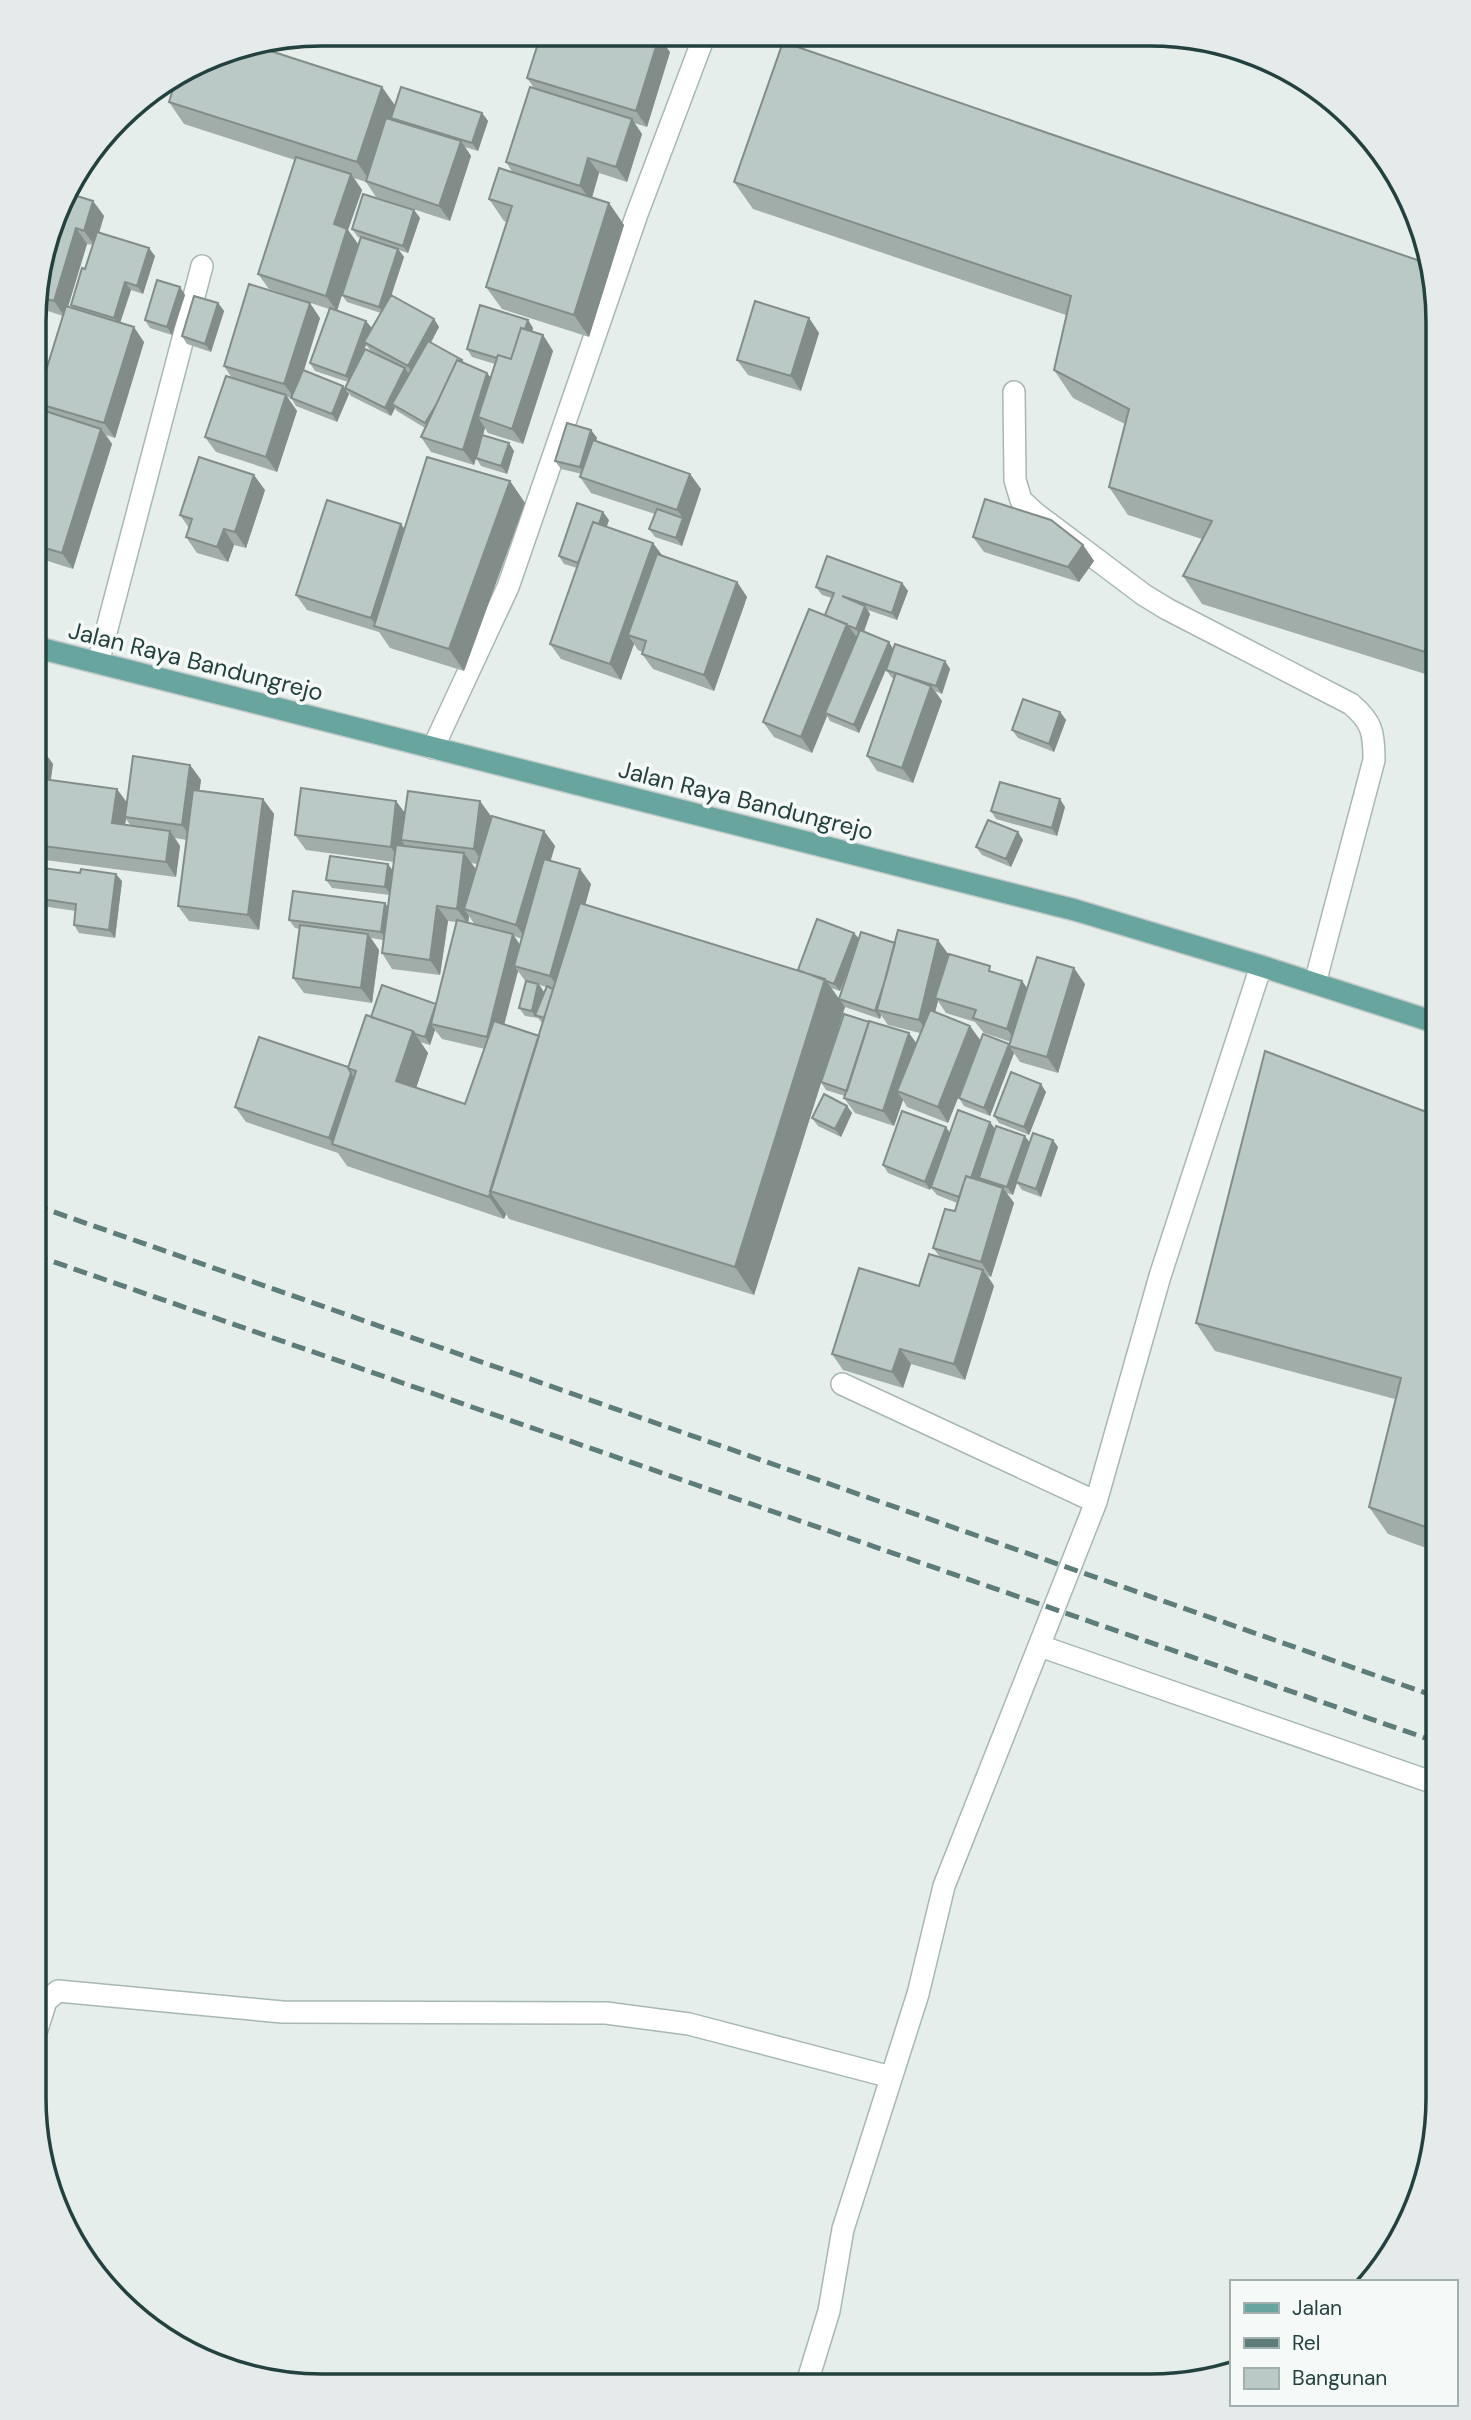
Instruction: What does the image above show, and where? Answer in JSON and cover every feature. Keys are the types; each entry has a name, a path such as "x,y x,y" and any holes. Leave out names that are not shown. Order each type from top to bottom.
{"main road":[{"name":"Jalan Raya Bandungrejo","path":"46,650 1062,907 1261,966 1426,1019"}],"street":[{"path":"433,748 508,587 637,214 700,46"},
{"path":"98,663 202,266"},
{"path":"1014,392 1015,480 1021,499 1035,513 1144,595 1351,704 1366,716 1374,736 1374,760 1315,983"},
{"path":"810,2374 829,2311 843,2229 918,1994 944,1886 1096,1502 1160,1276 1261,966"},
{"path":"842,1384 1096,1502"},
{"path":"1040,1646 1426,1780"},
{"path":"46,2001 58,1991 282,2012 606,2013 689,2024 891,2077"}],"building":[{"path":"537,46 656,46 636,111 527,78"},
{"path":"782,46 795,46 1418,260 1426,322 1425,652 1183,576 1212,521 1109,487 1129,409 1054,370 1071,296 734,182"},
{"path":"270,51 382,87 357,162 169,102 173,89 183,82 233,60"},
{"path":"401,87 482,113 472,143 391,118"},
{"path":"530,87 632,119 616,167 588,158 580,186 506,162"},
{"path":"386,118 461,141 439,206 366,181"},
{"path":"296,157 351,174 334,224 347,229 326,296 258,274"},
{"path":"499,168 609,203 574,315 486,287 512,206 489,199"},
{"path":"363,194 414,210 403,246 352,229"},
{"path":"76,196 93,201 84,231 76,228 54,301 46,299 51,268 60,233"},
{"path":"97,232 149,248 137,286 125,282 114,318 71,305"},
{"path":"361,237 398,249 379,307 342,295"},
{"path":"157,280 180,287 167,327 145,320"},
{"path":"249,284 310,303 284,384 224,366"},
{"path":"391,295 434,319 408,366 364,342"},
{"path":"194,296 218,303 205,344 182,336"},
{"path":"755,301 809,318 791,376 737,360"},
{"path":"480,305 528,320 525,329 521,328 511,359 498,355 497,358 467,349"},
{"path":"66,306 134,327 104,423 46,406 46,371"},
{"path":"330,308 366,321 346,376 310,363"},
{"path":"521,328 543,335 512,429 478,417 498,355 511,359"},
{"path":"428,341 462,360 457,360 425,423 392,404"},
{"path":"365,349 405,368 385,408 345,388"},
{"path":"457,360 487,373 463,450 421,437"},
{"path":"303,370 343,386 332,414 291,398"},
{"path":"226,376 286,395 266,457 205,437"},
{"path":"46,411 101,429 62,553 46,548"},
{"path":"567,423 591,430 580,467 555,461"},
{"path":"482,435 509,443 501,466 476,458"},
{"path":"593,440 690,474 677,510 580,477"},
{"path":"199,457 254,475 235,532 224,529 217,547 186,537 192,519 180,515"},
{"path":"427,457 510,481 449,649 374,626"},
{"path":"985,499 1051,520 1083,545 1068,567 973,537"},
{"path":"327,500 401,524 371,618 296,595"},
{"path":"577,503 603,512 599,524 593,522 578,563 559,556"},
{"path":"657,509 683,518 676,538 649,529"},
{"path":"593,522 653,543 610,664 550,644"},
{"path":"657,554 737,582 704,675 642,654 646,641 628,635"},
{"path":"827,556 902,583 892,613 842,596 865,606 856,629 825,615 834,593 816,587"},
{"path":"809,609 847,624 801,737 763,722"},
{"path":"860,630 889,642 854,725 825,713"},
{"path":"895,644 945,661 936,686 886,670"},
{"path":"896,673 931,686 902,768 867,756"},
{"path":"1023,699 1060,712 1049,744 1012,730"},
{"path":"133,756 190,765 182,825 125,817"},
{"path":"46,779 117,789 112,823 170,831 166,862 46,846"},
{"path":"1000,782 1060,799 1052,828 991,811"},
{"path":"301,788 396,801 391,847 295,835"},
{"path":"193,790 263,799 248,915 178,906"},
{"path":"408,791 480,801 474,849 401,840"},
{"path":"492,816 544,831 516,925 464,909"},
{"path":"988,820 1018,832 1006,859 976,847"},
{"path":"396,845 464,853 457,909 437,906 430,960 382,953"},
{"path":"330,856 388,864 385,887 326,880"},
{"path":"544,859 580,869 550,976 514,966"},
{"path":"46,868 80,873 81,869 116,874 109,930 74,925 76,904 46,900"},
{"path":"293,891 385,903 381,932 289,920"},
{"path":"580,903 825,979 735,1267 490,1191"},
{"path":"817,919 854,933 834,984 798,970"},
{"path":"457,920 513,934 487,1037 431,1024"},
{"path":"300,925 368,934 361,988 293,978"},
{"path":"898,930 938,940 919,1020 877,1010"},
{"path":"861,932 895,943 875,1011 839,999"},
{"path":"949,954 990,966 989,971 1022,981 1007,1029 973,1018 976,1010 935,998"},
{"path":"1037,957 1074,968 1047,1057 1009,1046"},
{"path":"526,981 538,984 532,1011 519,1008"},
{"path":"382,985 436,1004 425,1037 371,1017"},
{"path":"547,986 553,989 544,1018 535,1015"},
{"path":"930,1010 970,1026 938,1107 897,1091"},
{"path":"844,1014 869,1022 847,1091 821,1082"},
{"path":"366,1015 413,1031 396,1081 465,1104 494,1021 539,1036 489,1197 332,1144 356,1071 348,1068"},
{"path":"869,1021 909,1033 883,1111 844,1098"},
{"path":"983,1034 1009,1044 984,1108 959,1098"},
{"path":"259,1037 348,1067 351,1073 329,1138 235,1107"},
{"path":"1265,1051 1426,1112 1426,1527 1369,1507 1401,1378 1196,1323"},
{"path":"1011,1072 1041,1084 1024,1127 994,1116"},
{"path":"824,1094 847,1106 835,1129 812,1118"},
{"path":"958,1110 990,1122 971,1178 966,1176 959,1197 931,1187"},
{"path":"902,1111 946,1127 925,1182 883,1165"},
{"path":"996,1126 1025,1136 1007,1187 979,1178"},
{"path":"1033,1133 1053,1140 1036,1189 1016,1182"},
{"path":"966,1176 1003,1188 981,1262 933,1248 945,1209 955,1211"},
{"path":"929,1254 983,1270 954,1364 900,1349 892,1372 832,1354 859,1268 919,1286"}],"railway":[{"path":"46,1209 1426,1693"},
{"path":"46,1259 1426,1738"}]}
